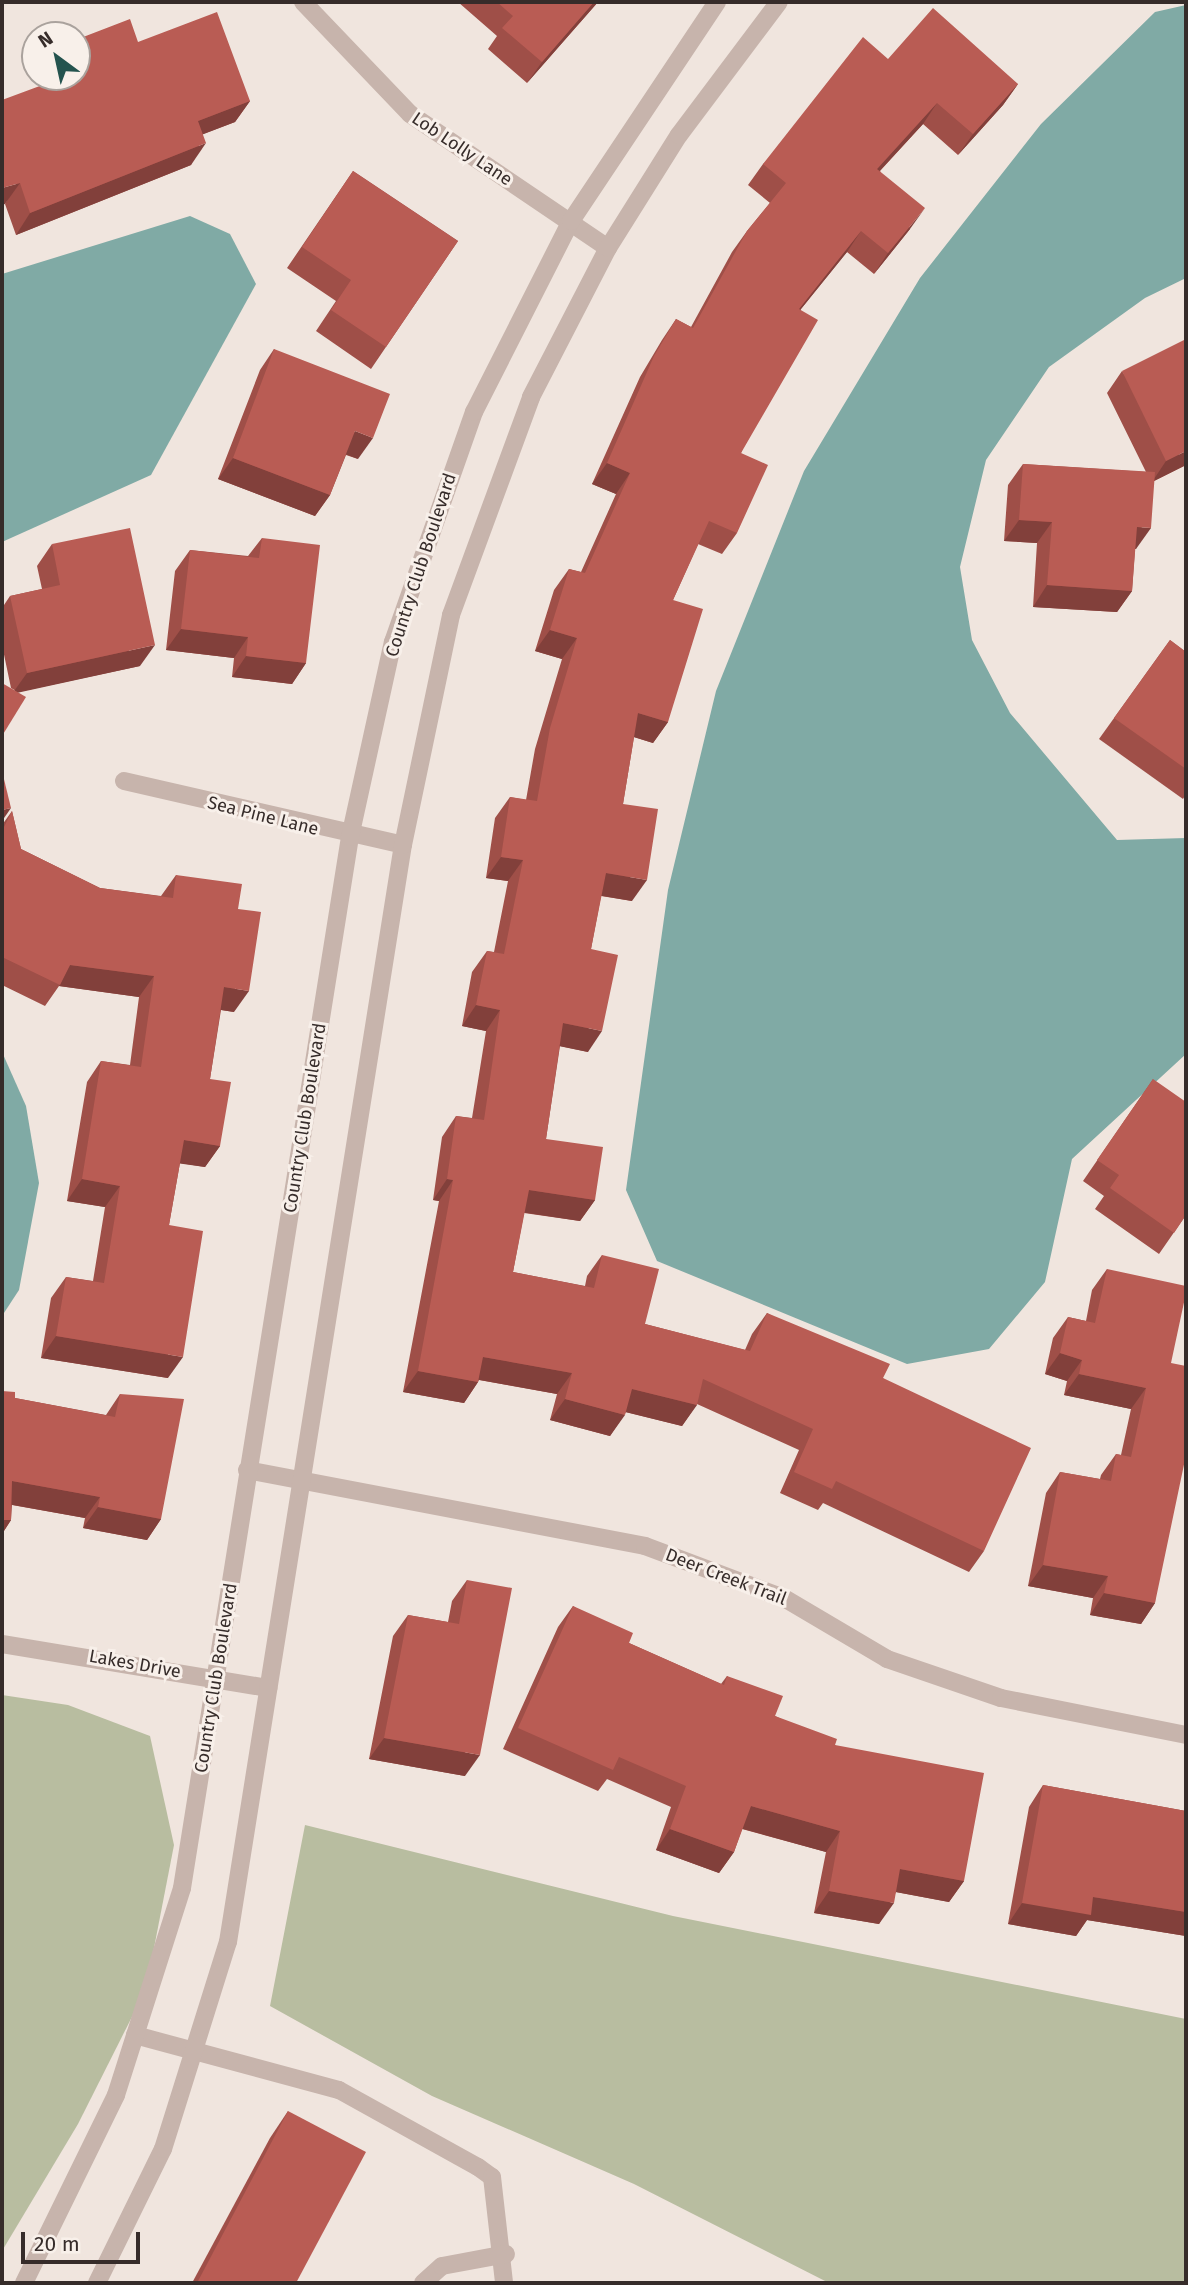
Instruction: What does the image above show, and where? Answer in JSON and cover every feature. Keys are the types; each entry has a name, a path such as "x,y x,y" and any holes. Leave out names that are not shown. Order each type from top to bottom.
{"street":[{"name":"Lob Lolly Lane","path":"303,2 410,114 608,248"},
{"name":"Country Club Boulevard","path":"24,2283 116,2095 182,1888 350,837 393,642 420,557 474,412 571,221 717,2"},
{"path":"96,2283 163,2149 197,2051 228,1942 403,845 451,615 531,397 608,248 679,135 779,2"},
{"name":"Sea Pine Lane","path":"124,781 350,837 403,845"},
{"name":"Deer Creek Trail","path":"247,1470 645,1546 784,1598 887,1659 1002,1698 1186,1735"},
{"name":"Lakes Drive","path":"2,1644 268,1688"},
{"path":"135,2035 339,2090 478,2167 492,2177 506,2254 504,2283"},
{"path":"423,2283 442,2266 506,2254"}],"green space":[{"path":"2,1695 68,1705 150,1736 174,1845 146,1989 78,2124 2,2251"},
{"path":"305,1825 673,1916 1186,2019 1186,2283 829,2283 634,2184 432,2096 270,2006"}],"water":[{"path":"1186,5 1186,278 1145,298 1049,367 986,460 960,567 972,640 1010,713 1117,840 1186,838 1186,1054 1072,1159 1045,1282 989,1349 907,1364 657,1261 626,1190 668,890 716,691 804,471 920,278 1041,124 1155,12"},
{"path":"190,216 230,234 256,284 151,475 2,542 2,274"},
{"path":"2,1052 26,1106 39,1183 19,1290 2,1316"}],"building":[{"path":"497,2 594,2 542,62 502,28 513,16"},
{"path":"933,8 1018,84 973,134 937,103 877,169 925,208 888,253 861,231 799,309 818,320 741,453 768,465 737,533 709,521 673,600 703,609 668,722 638,713 623,804 658,809 647,880 606,873 591,949 618,955 602,1031 563,1023 546,1139 603,1147 595,1200 529,1190 513,1272 594,1288 602,1255 659,1269 645,1324 750,1351 767,1313 890,1364 883,1378 1031,1448 984,1551 836,1481 832,1489 794,1472 813,1429 703,1379 697,1405 632,1389 625,1415 565,1399 572,1373 483,1357 478,1382 418,1371 453,1180 447,1179 456,1116 484,1120 500,1010 476,1005 487,951 504,954 523,860 501,857 510,797 537,801 550,728 577,638 550,630 569,569 585,573 630,473 607,463 654,356 676,319 693,328 747,231 786,183 763,164 863,37 888,59"},
{"path":"217,12 250,101 198,121 206,143 30,213 20,183 2,188 2,100 26,91 91,91 91,34 130,19 138,42"},
{"path":"353,171 458,241 386,347 331,310 351,280 302,247"},
{"path":"1186,339 1186,451 1166,461 1122,371"},
{"path":"274,349 390,394 373,438 355,431 330,495 233,458"},
{"path":"1023,464 1155,472 1151,528 1137,527 1132,591 1047,585 1052,522 1019,520"},
{"path":"130,528 155,645 27,673 10,596 60,585 52,544"},
{"path":"262,538 320,545 306,663 246,656 248,637 181,629 190,550 259,558"},
{"path":"1170,640 1186,652 1186,769 1114,718"},
{"path":"2,683 26,697 2,736"},
{"path":"2,771 11,808 2,810"},
{"path":"12,811 21,849 100,888 173,898 176,875 242,884 238,909 261,912 249,991 224,987 210,1079 231,1082 220,1146 184,1140 169,1225 203,1231 183,1357 56,1336 66,1277 104,1283 120,1186 82,1179 101,1061 141,1067 154,976 70,965 60,985 2,957 2,831"},
{"path":"1153,1079 1186,1102 1186,1215 1174,1233 1110,1188 1119,1175 1097,1160"},
{"path":"1107,1269 1186,1286 1171,1363 1186,1366 1186,1455 1155,1603 1104,1593 1108,1576 1043,1565 1060,1472 1111,1481 1116,1454 1131,1457 1146,1388 1079,1374 1082,1360 1060,1353 1068,1317 1095,1323"},
{"path":"2,1391 15,1392 15,1398 115,1417 120,1394 184,1399 161,1519 98,1507 100,1497 12,1481 11,1520 2,1520"},
{"path":"467,1580 512,1588 480,1755 384,1738 408,1615 459,1624"},
{"path":"573,1606 633,1633 629,1643 724,1685 727,1676 783,1696 775,1716 837,1739 835,1745 984,1773 964,1881 900,1869 894,1903 829,1891 840,1831 751,1806 734,1852 670,1829 686,1786 619,1757 613,1770 518,1728"},
{"path":"1043,1785 1186,1811 1186,1912 1093,1897 1091,1915 1022,1903"},
{"path":"288,2111 366,2152 296,2283 197,2283"}]}
